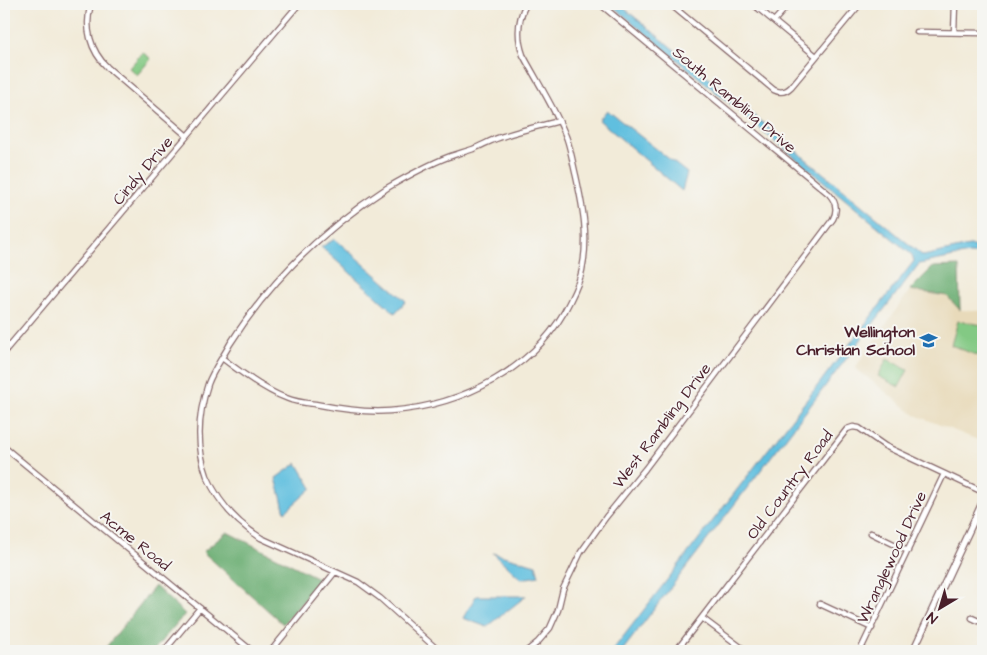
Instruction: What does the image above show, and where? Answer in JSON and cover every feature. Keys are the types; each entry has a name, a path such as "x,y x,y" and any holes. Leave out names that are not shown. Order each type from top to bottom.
{"street":[{"path":"91,4 88,18 89,35 100,60 187,136"},
{"name":"Cindy Drive","path":"4,352 299,4"},
{"path":"222,358 271,391 286,398 330,408 360,411 406,410 439,402 473,390 506,372 532,351 554,328 571,300 582,271 586,229 583,207 567,139 523,55 520,45 518,27 526,4"},
{"name":"South Rambling Drive","path":"600,4 831,196 835,202 836,211 831,222"},
{"path":"670,4 774,90 783,92 791,87 860,4"},
{"path":"678,10 683,4"},
{"path":"753,4 816,56"},
{"path":"774,22 789,4"},
{"path":"954,32 955,4"},
{"path":"916,32 983,32"},
{"path":"439,651 371,590 254,533 229,512 215,492 205,470 199,438 207,388 222,358 251,314 279,280 310,248 352,213 400,181 446,158 481,146 502,136 559,121"},
{"name":"West Rambling Drive","path":"527,651 550,628 558,610 563,589 581,552 831,222"},
{"name":"Old Country Road","path":"676,651 847,429 859,428 885,446 983,492"},
{"name":"Acme Road","path":"4,447 252,651"},
{"name":"Wranglewood Drive","path":"860,651 944,474"},
{"path":"913,651 983,501"},
{"path":"871,533 908,551"},
{"path":"270,651 335,572"},
{"path":"820,604 872,628"},
{"path":"164,651 200,608"},
{"path":"702,618 746,651"},
{"path":"972,618 983,623"}],"shaded area":[{"name":"Wellington Christian School","path":"910,290 947,296 960,310 983,311 983,442 915,415 855,368"}],"green space":[{"path":"143,52 151,59 137,75 129,68"},
{"path":"959,266 960,310 947,296 910,290 933,267"},
{"path":"958,321 983,325 983,358 951,345"},
{"path":"887,359 908,370 899,387 878,376"},
{"path":"227,532 322,580 283,624 203,552"},
{"path":"155,586 185,614 153,651 103,651"}],"water":[{"path":"610,4 619,4 923,256 969,246 983,247 983,255 969,254 919,264 622,651 612,651 914,261 912,255"},
{"path":"607,110 687,173 682,191 599,120"},
{"path":"335,239 406,301 395,313 321,247"},
{"path":"297,463 312,488 285,512 276,478"},
{"path":"493,553 536,565 539,576 521,579"},
{"path":"476,596 526,596 487,627 463,618"}],"place":[{"name":"Wellington Christian School","path":"929,340"}]}
